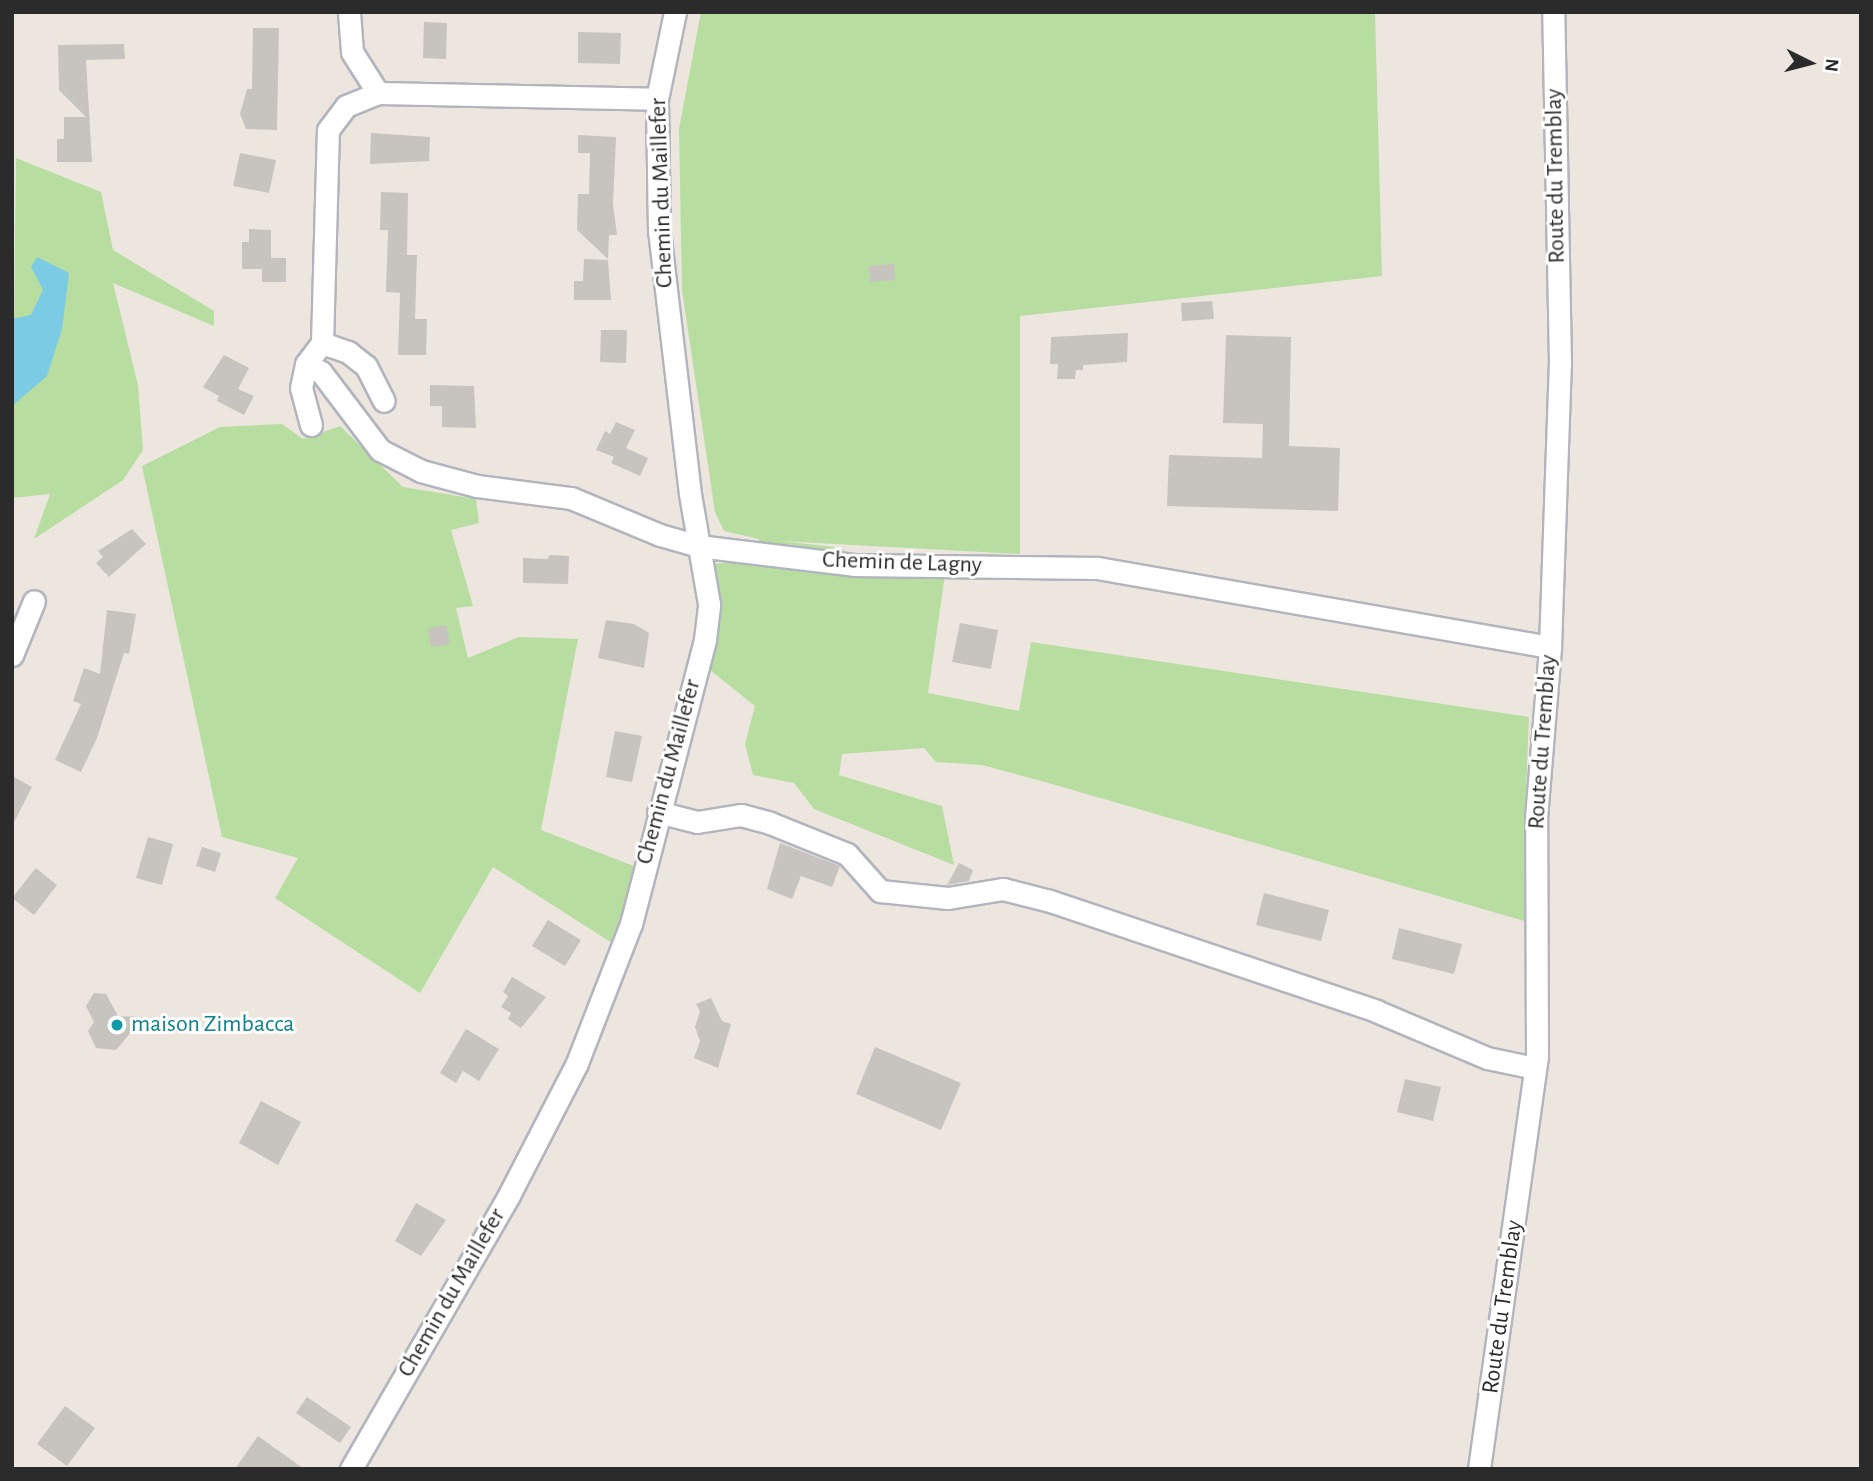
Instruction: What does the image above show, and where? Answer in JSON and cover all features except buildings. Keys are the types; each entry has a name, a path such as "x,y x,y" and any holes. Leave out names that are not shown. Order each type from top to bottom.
{"street":[{"name":"Chemin du Maillefer","path":"351,1469 509,1195 577,1063 631,924 705,639 709,604 698,546 660,245 657,99 675,12"},
{"name":"Route du Tremblay","path":"1479,1469 1535,1068 1539,957 1536,818 1550,647 1560,363 1553,12"},
{"path":"350,20 352,52 378,93"},
{"path":"311,425 301,388 306,364 322,343 328,130 346,106 378,93 657,99"},
{"path":"322,343 348,352 366,366 384,401"},
{"name":"Chemin de Lagny","path":"306,364 321,372 380,450 421,471 477,486 571,498 660,536 698,546 854,565 1097,568 1550,647"},
{"path":"12,655 34,601"},
{"path":"658,812 697,822 741,815 771,823 847,854 880,891 948,898 1003,889 1050,901 1376,1012 1487,1058 1535,1068"}],"green space":[{"path":"701,12 1375,12 1382,276 1020,316 1020,554 781,541 843,548 848,569 945,574 928,693 1019,711 1031,642 1529,717 1524,836 1528,922 1045,782 982,765 936,762 924,748 842,754 839,775 942,806 954,865 814,809 794,783 753,775 745,744 755,706 705,666 712,564 752,560 759,539 724,531 715,512 682,290 679,129"},
{"path":"16,158 101,192 113,250 214,311 214,326 113,283 138,385 143,450 123,480 34,539 50,494 12,498"},
{"path":"282,424 303,439 340,426 403,487 476,499 479,523 451,530 473,606 456,608 468,658 519,637 578,639 541,830 636,867 612,943 493,867 420,993 275,898 298,858 222,837 142,466 220,427"}],"water":[{"path":"37,257 69,273 62,329 47,376 12,406 12,319 31,315 43,290 31,267"}],"place":[{"name":"maison Zimbacca","path":"117,1025"}]}
